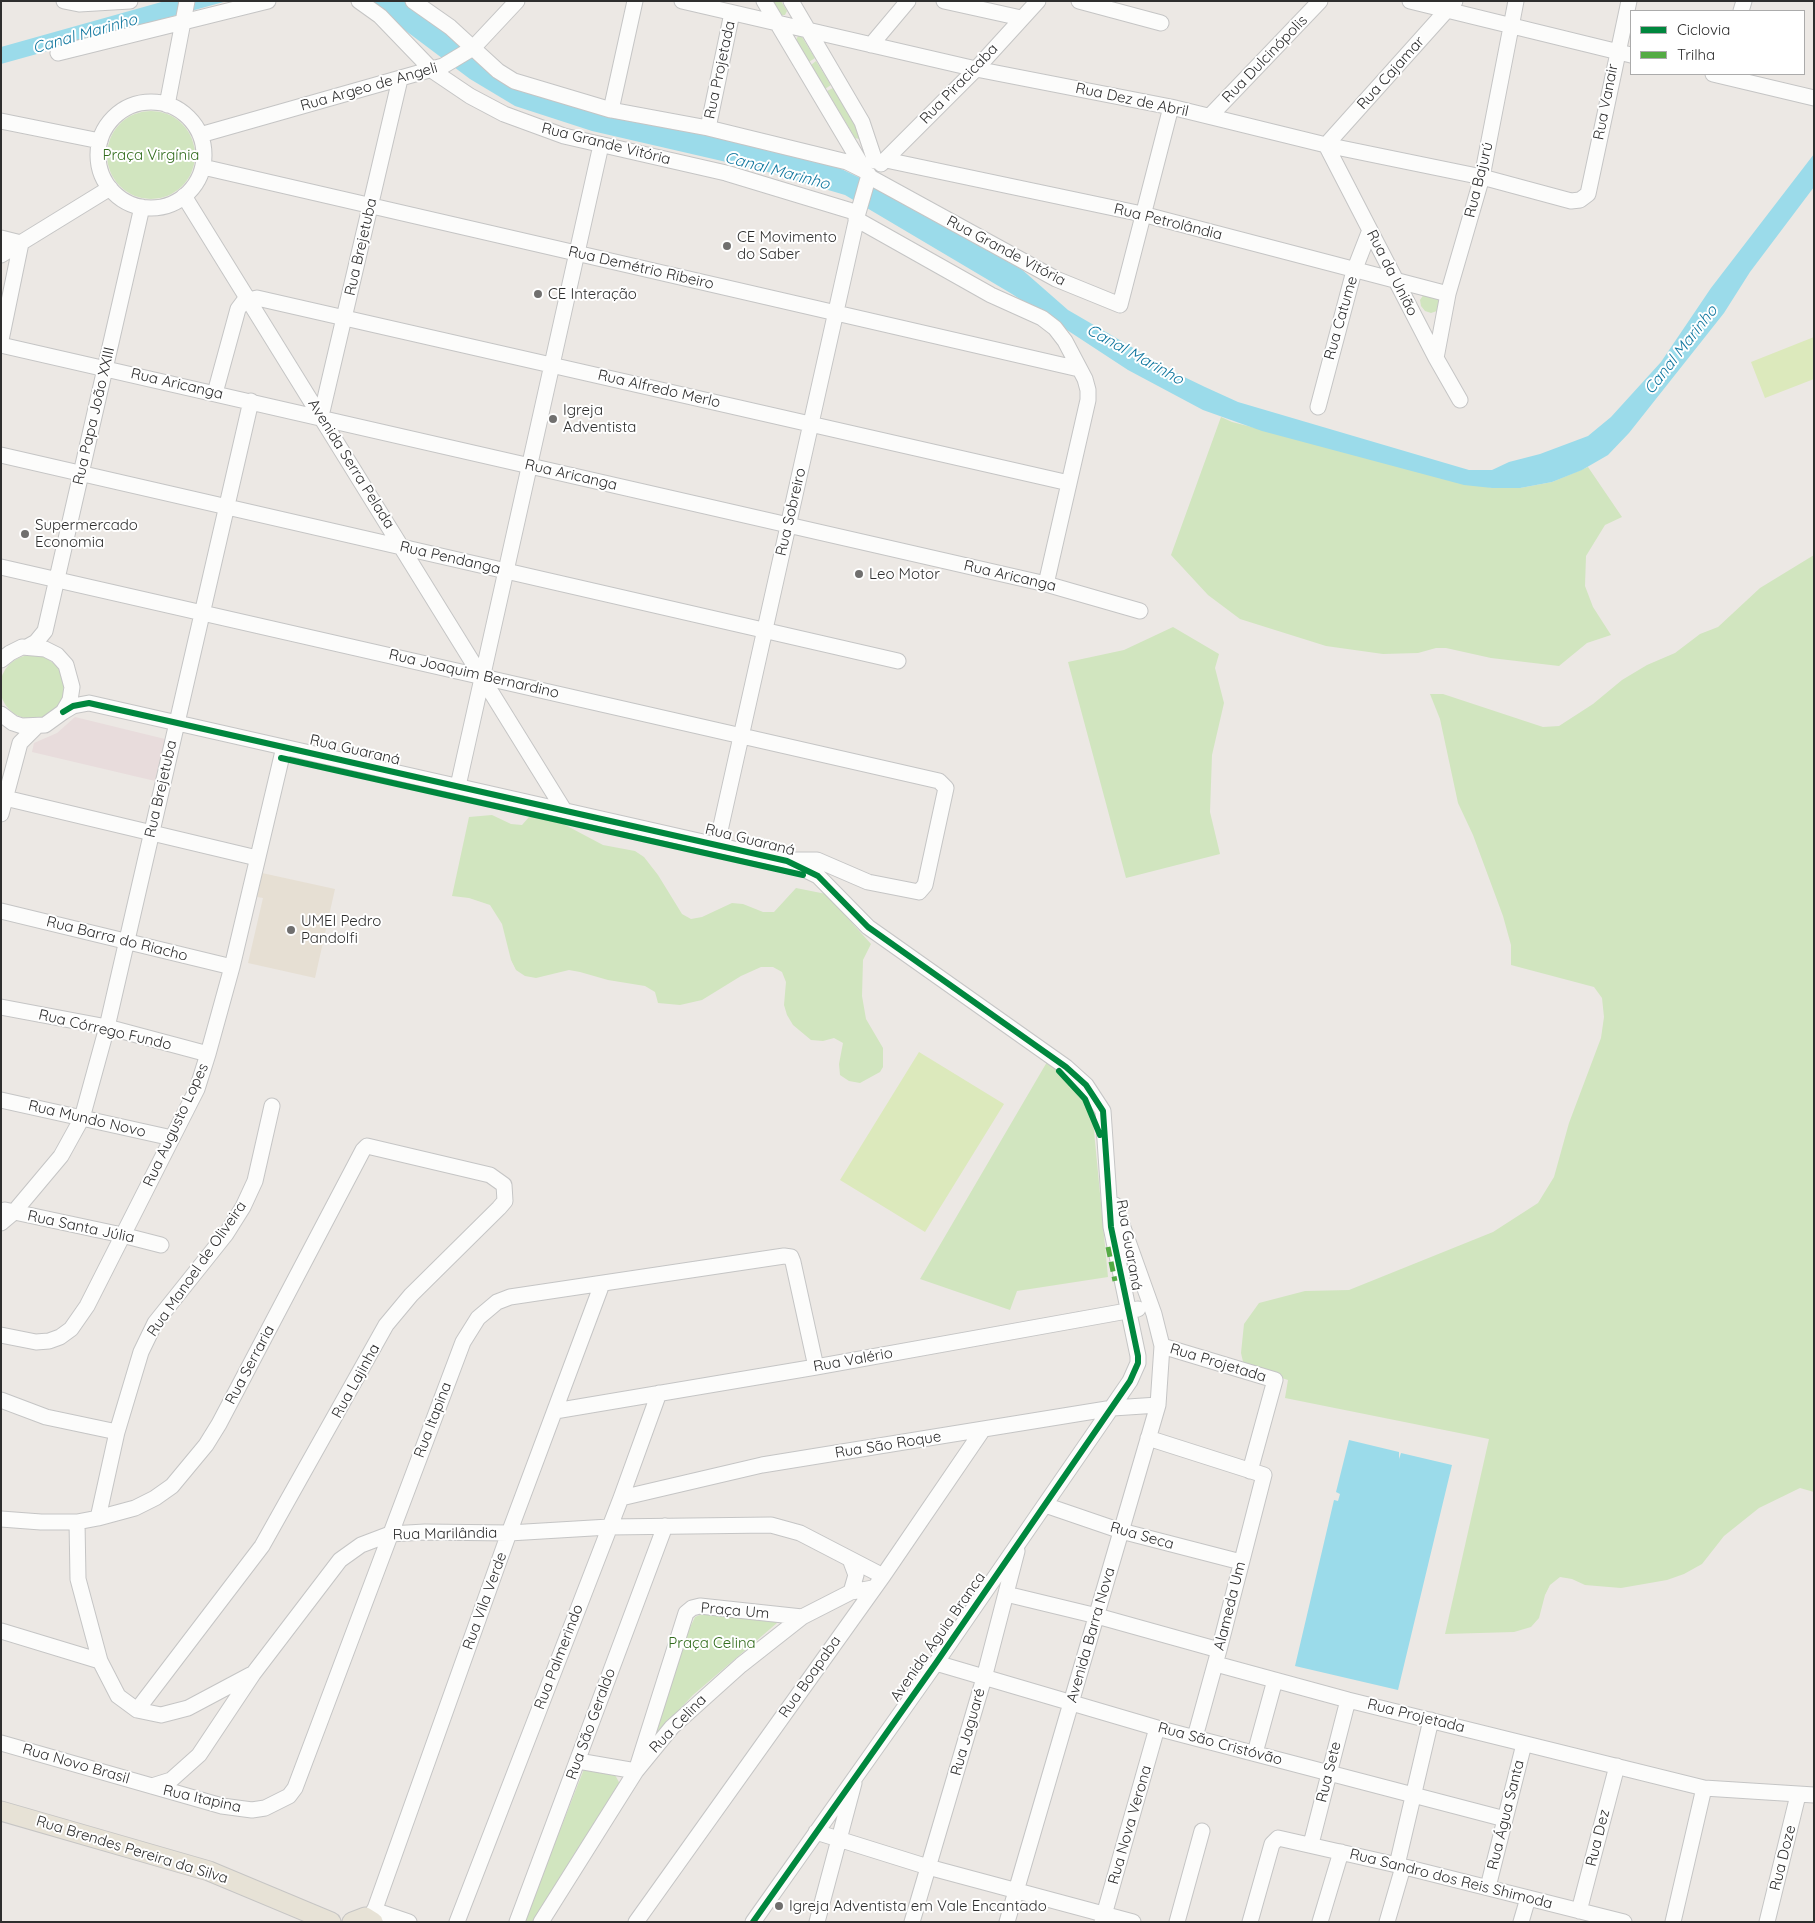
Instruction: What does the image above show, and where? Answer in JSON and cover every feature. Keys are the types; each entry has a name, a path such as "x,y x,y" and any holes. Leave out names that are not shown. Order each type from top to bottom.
{"main road":[{"name":"Rua Brendes Pereira da Silva","path":"1,1811 200,1868 331,1922"},
{"name":"Rua Brendes Pereira da Silva","path":"289,1905 315,1922"}],"street":[{"path":"64,1 79,4 130,1"},
{"path":"58,53 185,13 268,1"},
{"name":"Rua Grande Vitória","path":"359,1 380,16 470,96 504,114 550,132 726,172 858,212 980,289 1042,318 1060,334 1087,385 1088,395 1046,584"},
{"path":"413,1 450,27 471,50 514,81 610,110 708,128 851,159 873,170"},
{"name":"Rua Argeo de Angeli","path":"200,135 437,68 471,50 517,1"},
{"path":"610,110 634,1"},
{"name":"Rua Dez de Abril","path":"682,1 976,69 1171,107 1326,145 1482,177 1570,201 1580,200"},
{"path":"764,1 851,159"},
{"path":"791,1 867,133 873,170"},
{"path":"871,45 908,1"},
{"path":"944,1 1021,18"},
{"name":"Rua Piracicaba","path":"873,170 976,69 1038,1"},
{"path":"1079,1 1161,23"},
{"name":"Rua Dulcinópolis","path":"1210,116 1320,1"},
{"path":"1410,1 1451,6 1512,26 1624,54"},
{"name":"Rua Bajurú","path":"1436,358 1448,294 1482,177 1516,1"},
{"name":"Rua Vanair","path":"1580,200 1588,194 1624,54 1629,1"},
{"name":"Rua Cajamar","path":"1326,145 1451,6"},
{"name":"Rua Projetada","path":"708,128 732,12"},
{"path":"167,105 185,13"},
{"path":"830,68 833,50 847,39"},
{"path":"1721,75 1814,98"},
{"name":"Rua Brejetuba","path":"322,417 400,79"},
{"path":"148,102 167,105 187,116 200,135 204,151 203,167 197,181 184,196 164,206 142,207 124,200 110,188 99,165 100,141 113,118 129,107 148,102"},
{"path":"1142,214 1171,107"},
{"path":"1,121 100,141"},
{"path":"458,786 601,145"},
{"name":"Rua da União","path":"1326,145 1436,358 1460,400"},
{"name":"Rua Demétrio Ribeiro","path":"203,167 1079,368"},
{"name":"Rua Grande Vitória","path":"873,170 1056,279 1120,305 1142,214"},
{"name":"Rua Sobreiro","path":"717,844 858,212 873,170"},
{"name":"Rua Petrolândia","path":"873,170 1142,214 1354,271 1448,294"},
{"path":"1,255 110,188"},
{"name":"Avenida Serra Pelada","path":"184,196 483,676 564,810"},
{"name":"Rua Papa João XXIII","path":"27,646 40,639 46,625 142,207"},
{"name":"Rua Catume","path":"1318,407 1354,271 1370,230"},
{"path":"1,238 21,243"},
{"path":"1,340 21,243"},
{"name":"Rua Alfredo Merlo","path":"248,299 261,298 1069,483"},
{"path":"215,393 238,309 248,299"},
{"name":"Rua Aricanga","path":"1,346 322,417 1046,584 1140,611"},
{"name":"Rua Brejetuba","path":"1,1223 8,1211 61,1156 82,1118 107,1027 251,401"},
{"name":"Rua Pendanga","path":"1,455 898,661"},
{"name":"Rua Joaquim Bernardino","path":"1,567 203,611 939,781 947,791 925,885 919,892 878,886 817,860 801,858 787,861"},
{"name":"Rua Papa João XXIII","path":"46,625 46,639 53,653"},
{"path":"1,660 14,650 27,646 40,647 53,653 66,666 81,695 94,704"},
{"path":"5,718 22,726 36,727 49,724 63,712 71,696 71,678"},
{"name":"Rua Guaraná","path":"63,712 78,704 94,704 717,844 787,861 818,876 868,927 1078,1076 1103,1111 1110,1227 1130,1312 1138,1363"},
{"path":"5,718 16,733 18,747"},
{"path":"1,814 3,797 18,747 26,734 36,727"},
{"name":"Rua Augusto Lopes","path":"1,1335 36,1342 49,1341 60,1337 71,1329 87,1306 196,1089 208,1054 232,967 284,747"},
{"path":"3,797 258,858"},
{"name":"Rua Barra do Riacho","path":"1,911 232,967"},
{"name":"Rua Córrego Fundo","path":"1,1007 107,1027 208,1054"},
{"name":"Rua Mundo Novo","path":"1,1100 172,1138"},
{"name":"Rua Manoel de Oliveira","path":"98,1518 117,1432 141,1352 156,1323 230,1227 250,1194 260,1164 272,1106"},
{"name":"Rua Serraria","path":"1,1518 41,1522 77,1522 135,1508 155,1498 172,1486 206,1445 224,1415 363,1150 367,1146"},
{"name":"Rua Lajinha","path":"138,1710 262,1546 386,1325 411,1295 505,1201 504,1185 490,1175 367,1146"},
{"name":"Rua Guaraná","path":"1107,1170 1117,1211 1162,1346"},
{"name":"Rua Santa Júlia","path":"8,1211 122,1235 161,1246"},
{"name":"Rua Itapina","path":"151,1786 238,1809 265,1808 289,1796 295,1788 463,1342 486,1309 510,1297 784,1256 791,1257 816,1367"},
{"name":"Rua Vila Verde","path":"361,1919 510,1533 602,1284"},
{"name":"Rua Valério","path":"555,1411 1130,1312 1150,1306"},
{"name":"Rua Projetada","path":"1162,1346 1275,1380"},
{"name":"Avenida Barra Nova","path":"1007,1922 1158,1405 1162,1371 1162,1346"},
{"path":"1138,1363 1153,1365 1162,1371"},
{"name":"Avenida Águia Branca","path":"753,1922 1114,1408 1138,1363"},
{"name":"Alameda Um","path":"1195,1737 1218,1657 1241,1562 1275,1380"},
{"name":"Rua Palmerindo","path":"457,1922 621,1498 659,1393"},
{"path":"1,1400 46,1417 117,1432"},
{"name":"Rua São Roque","path":"621,1498 762,1465 982,1431 1114,1408 1158,1405"},
{"name":"Rua Boapaba","path":"636,1922 883,1576 982,1431"},
{"path":"1148,1438 1257,1473"},
{"name":"Rua Seca","path":"1045,1506 1121,1530 1241,1562"},
{"path":"77,1522 78,1579 100,1661 118,1696 138,1710 149,1714 174,1713 188,1708 253,1674"},
{"name":"Rua Marilândia","path":"151,1786 163,1784 171,1780 199,1755 253,1674 340,1560 361,1545 390,1534 425,1532 510,1533 609,1526 771,1525 800,1533 883,1576"},
{"name":"Rua São Geraldo","path":"517,1922 664,1526"},
{"name":"Rua Jaguaré","path":"912,1922 984,1678 1019,1542"},
{"path":"850,1559 856,1575 851,1592"},
{"name":"Rua Celina","path":"541,1922 636,1771 672,1726 741,1664 802,1617 851,1592 873,1588"},
{"name":"Rua Projetada","path":"1006,1594 1097,1616 1218,1657 1275,1680 1524,1744 1704,1788 1814,1795"},
{"name":"Praça Um","path":"636,1771 686,1613 692,1608 700,1606 802,1617"},
{"path":"1,1631 100,1661"},
{"name":"Rua São Cristóvão","path":"936,1663 1157,1728 1505,1819"},
{"path":"1255,1753 1275,1680"},
{"name":"Rua Sete","path":"1311,1844 1348,1700"},
{"path":"1387,1922 1431,1720"},
{"name":"Rua Nova Verona","path":"1104,1918 1157,1728"},
{"name":"Rua Novo Brasil","path":"1,1742 151,1786"},
{"name":"Rua Água Santa","path":"1488,1887 1524,1744"},
{"path":"578,1761 636,1771"},
{"name":"Rua Dez","path":"1586,1915 1617,1766"},
{"path":"817,1922 856,1776"},
{"path":"1673,1922 1704,1788"},
{"name":"Rua Doze","path":"1767,1922 1798,1795"},
{"path":"1177,1922 1202,1831"},
{"path":"816,1832 928,1867 1017,1890 1104,1918 1133,1922"},
{"name":"Rua Sandro dos Reis Shimoda","path":"1250,1922 1272,1844 1278,1838 1311,1844 1488,1887 1586,1915 1624,1922"},
{"path":"1320,1922 1341,1852"},
{"path":"1521,1922 1528,1898"},
{"path":"361,1919 409,1922"}],"shaded area":[{"path":"75,717 165,739 155,781 32,752 34,743 57,733"},
{"name":"UMEI Pedro Pandolfi","path":"262,873 335,889 315,978 248,963 263,898 257,897"}],"green space":[{"path":"773,1 781,1 787,11 785,15 781,15"},
{"path":"798,36 802,37 815,58 809,62 796,40"},
{"path":"816,61 831,85 825,89 811,65"},
{"path":"833,88 861,135 859,139 855,138 827,91"},
{"name":"Praça Virgínia","path":"151,111 168,115 182,124 191,138 195,155 191,172 182,186 168,195 151,199 134,195 120,186 111,172 107,155 111,138 120,124 134,115"},
{"path":"1424,294 1441,299 1441,306 1437,311 1431,313 1425,311 1421,306 1420,300"},
{"path":"1814,337 1814,379 1765,398 1751,362"},
{"path":"1221,417 1232,422 1492,488 1520,488 1552,482 1588,467 1622,517 1605,525 1586,556 1585,586 1593,607 1611,635 1587,643 1559,666 1491,658 1446,648 1436,648 1418,653 1383,654 1326,646 1240,619 1208,595 1171,555"},
{"path":"1814,555 1814,1492 1800,1488 1759,1508 1724,1536 1702,1564 1684,1574 1667,1580 1621,1588 1585,1585 1572,1579 1560,1577 1550,1585 1545,1595 1539,1618 1531,1627 1514,1632 1445,1634 1489,1439 1285,1398 1288,1380 1244,1366 1241,1353 1244,1324 1259,1303 1305,1291 1349,1290 1493,1232 1538,1203 1554,1177 1569,1123 1601,1038 1604,1017 1602,998 1594,987 1511,965 1511,945 1503,916 1473,835 1458,803 1440,719 1430,694 1443,694 1543,727 1559,726 1593,704 1622,680 1647,665 1675,653 1700,634 1718,627 1760,588"},
{"path":"1173,627 1219,654 1215,668 1224,703 1212,755 1210,812 1220,854 1126,878 1068,662 1124,650"},
{"path":"32,655 44,657 55,664 62,675 64,687 62,699 55,710 44,717 32,719 20,717 9,710 2,699 0,687 2,675 9,664 20,657"},
{"path":"492,815 511,824 522,825 529,817 541,816 552,818 603,845 635,851 644,857 658,875 682,914 691,919 702,917 732,903 743,904 763,912 774,912 796,888 826,894 871,944 863,960 862,996 866,1019 883,1048 883,1067 880,1072 860,1083 849,1081 840,1075 839,1064 843,1043 834,1038 823,1041 811,1040 793,1025 784,1005 786,982 782,972 773,967 761,967 741,976 702,1000 680,1005 658,1003 655,992 645,986 608,980 580,972 569,970 536,978 525,976 516,970 511,960 502,924 490,905 469,898 452,896 469,817"},
{"path":"919,1052 1004,1104 925,1232 840,1180"},
{"path":"1047,1062 1058,1068 1092,1110 1108,1277 1017,1291 1010,1310 920,1279"},
{"name":"Praça Celina","path":"702,1614 776,1621 777,1623 693,1695 655,1735 685,1638 695,1617"},
{"path":"584,1769 615,1775 620,1784 537,1922 524,1922"}],"water":[{"name":"Canal Marinho","path":"165,1 227,1 1,64 1,47"},
{"name":"Canal Marinho","path":"366,1 407,1 497,75 716,137 833,165 879,187 1011,260 1068,310 1178,374 1205,387 1238,402 1469,470 1492,470 1509,462 1540,454 1588,436 1611,417 1661,362 1711,288 1814,154 1814,187 1750,272 1724,313 1629,433 1608,455 1582,470 1552,482 1520,488 1464,485 1262,431 1203,410 1128,370 1012,294 845,195 761,170 592,131 515,106 470,79"},
{"path":"1349,1440 1399,1452 1399,1459 1401,1453 1452,1465 1398,1690 1295,1666 1334,1500 1338,1501 1340,1494 1336,1492"}],"marked path":[{"path":"1108,1247 1115,1281"}],"cycle path":[{"path":"63,712 73,706 89,703 787,861 818,876 868,927 1066,1067 1086,1085 1103,1111 1111,1227 1138,1363 1130,1381 936,1663 753,1922"},
{"path":"281,758 803,875"},
{"path":"1059,1071 1085,1099 1100,1135"}],"place":[{"name":"CE Movimento do Saber","path":"727,246"},
{"name":"CE Interação","path":"538,294"},
{"name":"Igreja Adventista","path":"553,419"},
{"name":"Supermercado Economia","path":"25,534"},
{"name":"Leo Motor","path":"859,574"},
{"name":"UMEI Pedro Pandolfi","path":"291,930"},
{"name":"Igreja Adventista em Vale Encantado","path":"779,1906"}]}
